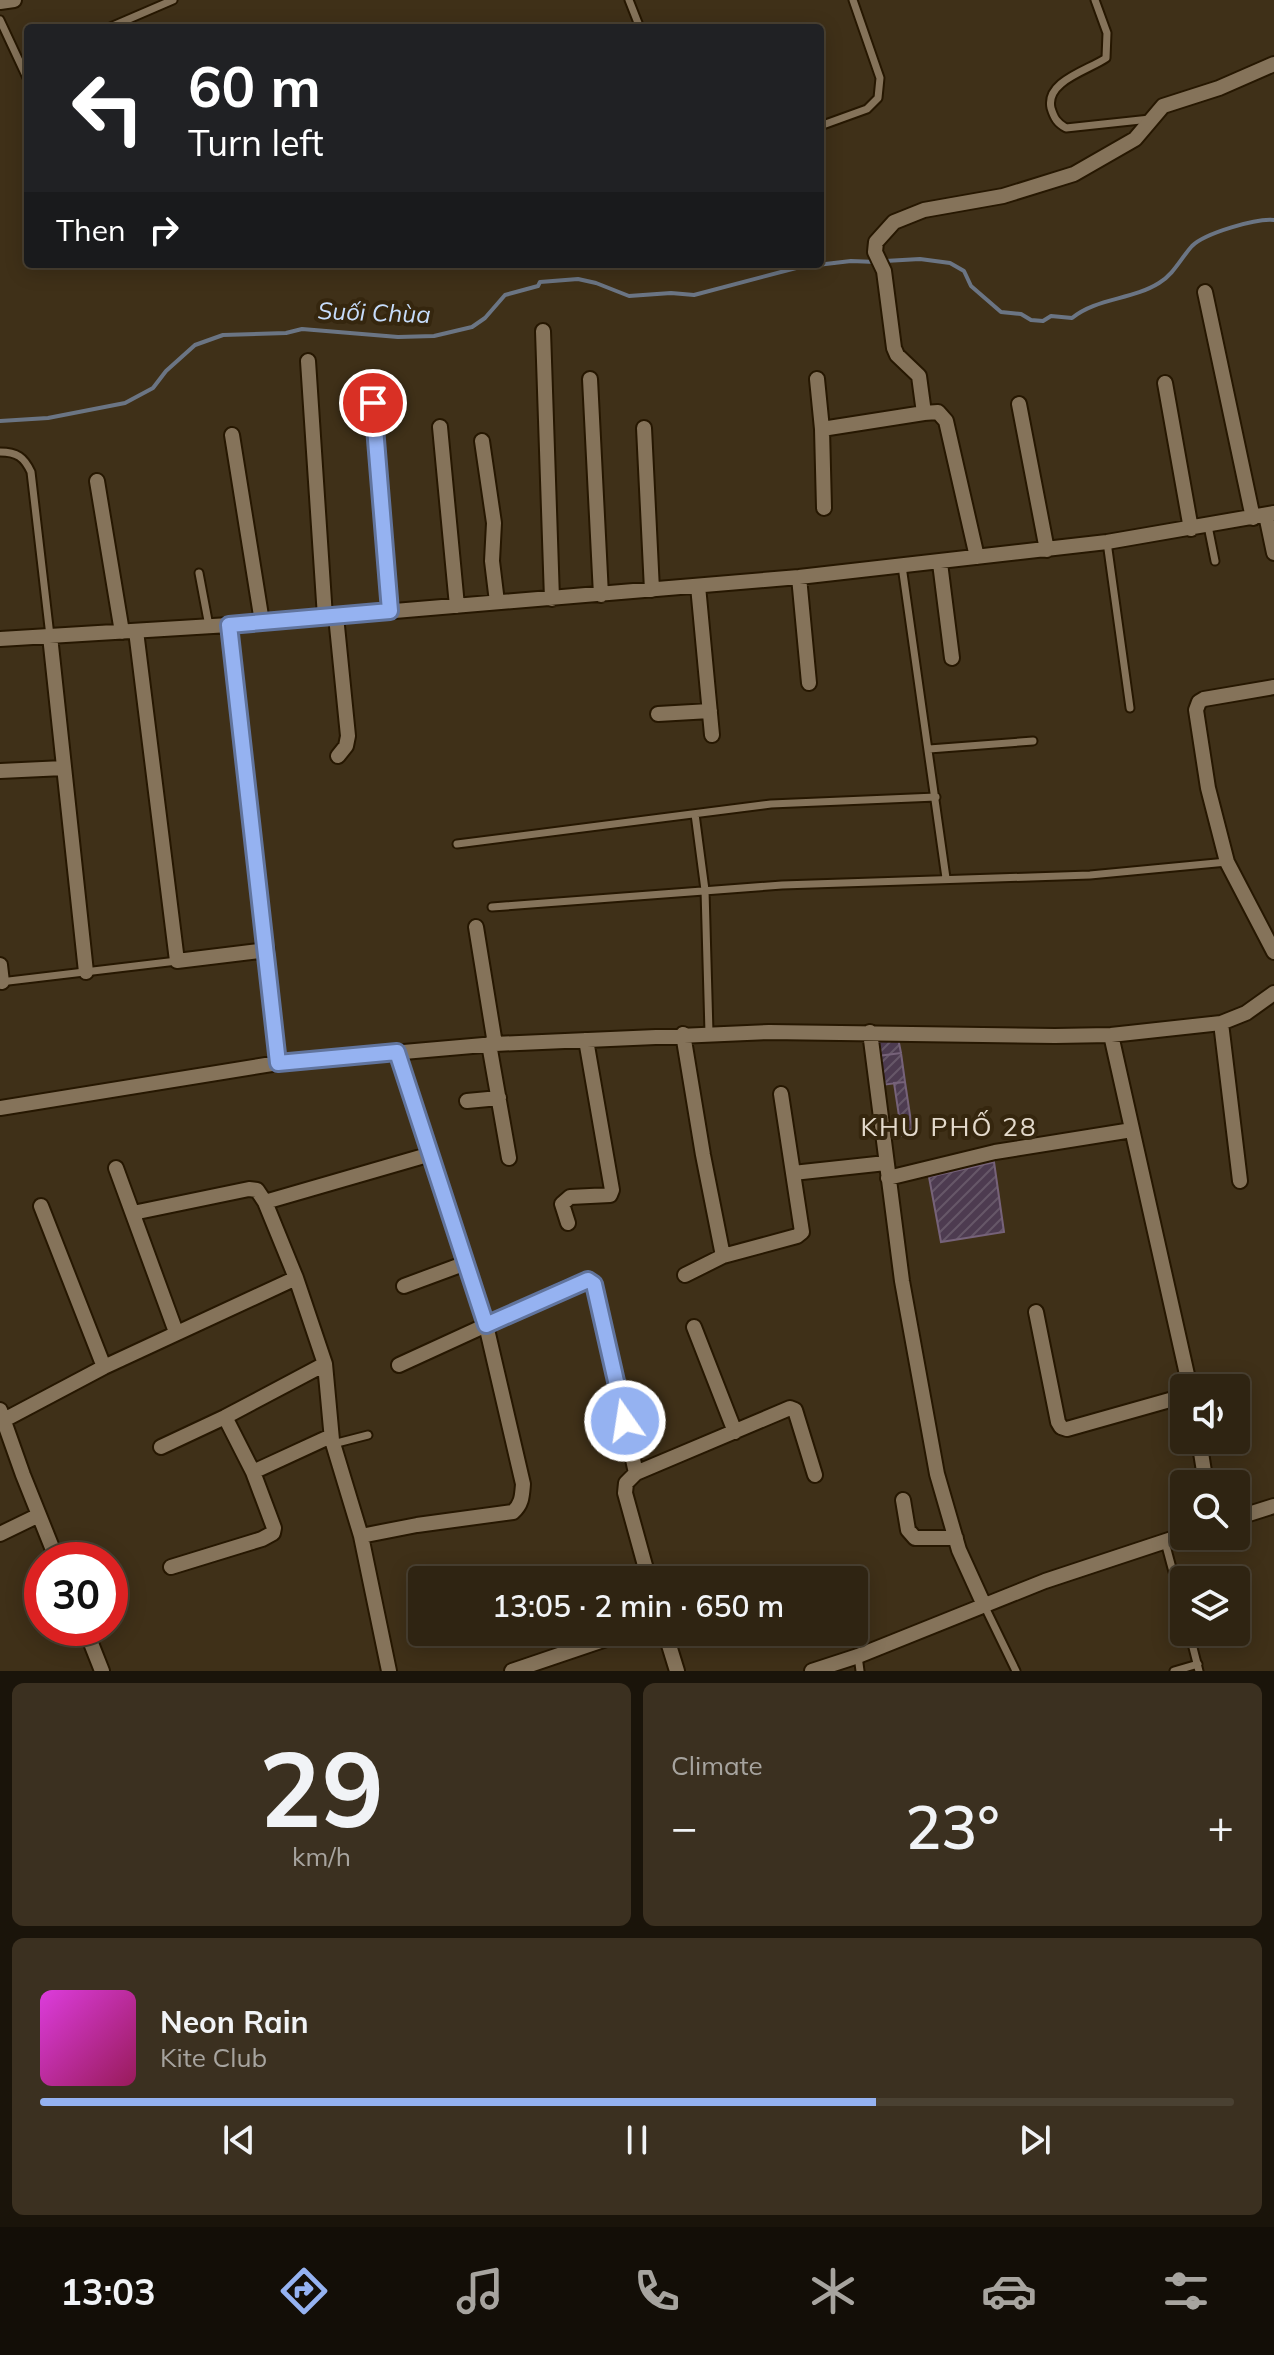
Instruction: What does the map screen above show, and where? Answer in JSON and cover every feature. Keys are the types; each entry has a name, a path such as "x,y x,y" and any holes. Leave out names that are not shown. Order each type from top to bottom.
{"street":[{"path":"0,2 14,0"},
{"path":"924,413 919,376 897,355 894,348 884,271 875,252 876,242 894,222 924,210 1003,196 1074,174 1135,139 1163,106 1219,88 1274,64"},
{"path":"1205,292 1274,553"},
{"path":"543,331 552,599"},
{"path":"308,361 331,617 348,736 346,746 338,756"},
{"path":"371,379 390,611"},
{"path":"590,379 601,595"},
{"path":"817,379 824,508"},
{"path":"1165,383 1191,529"},
{"path":"1019,404 1047,550"},
{"path":"822,429 938,412 946,421 977,557"},
{"path":"440,427 457,606"},
{"path":"644,428 652,590"},
{"path":"232,435 262,622"},
{"path":"482,441 494,523 492,561 497,602"},
{"path":"97,481 129,632 177,961 267,950"},
{"path":"0,639 229,625 799,577 1107,542 1264,515"},
{"path":"940,563 952,658"},
{"path":"799,577 809,683"},
{"path":"698,586 712,735"},
{"path":"229,625 278,1063"},
{"path":"50,636 86,972"},
{"path":"1274,687 1204,699 1196,710 1208,788 1227,862 1274,952"},
{"path":"658,714 710,711"},
{"path":"0,771 64,768"},
{"path":"476,927 509,1158"},
{"path":"0,965 1,982"},
{"path":"0,1108 278,1063 492,1044 709,1033 1111,1035 1221,1023 1246,1013 1274,993"},
{"path":"1221,1023 1240,1181"},
{"path":"870,1032 916,1365 937,1474 956,1538 984,1605"},
{"path":"683,1034 723,1256"},
{"path":"1111,1035 1187,1374"},
{"path":"568,1223 562,1204 565,1200 570,1197 610,1195 612,1190 586,1040"},
{"path":"361,1536 513,1512 520,1506 523,1484 486,1325 397,1052"},
{"path":"685,1275 723,1256 802,1232 781,1094"},
{"path":"467,1101 499,1098"},
{"path":"793,1173 887,1170 1132,1130"},
{"path":"265,1202 431,1154"},
{"path":"116,1168 176,1332"},
{"path":"133,1213 249,1189 257,1190 265,1202 296,1278 325,1364 332,1440 361,1536 389,1671"},
{"path":"41,1206 104,1367"},
{"path":"404,1286 466,1263"},
{"path":"50,1542 2,1415 296,1278"},
{"path":"399,1365 588,1280 594,1284 636,1473"},
{"path":"1036,1312 1061,1427 1067,1429 1170,1400"},
{"path":"694,1327 735,1432"},
{"path":"161,1447 325,1364"},
{"path":"645,1566 625,1493 626,1483 636,1473 790,1408 795,1410 815,1475"},
{"path":"171,1567 273,1533 274,1528 253,1472 225,1417"},
{"path":"253,1472 332,1440"},
{"path":"903,1500 908,1530 915,1538 956,1538"},
{"path":"1250,1514 1274,1506"},
{"path":"0,1534 39,1515"},
{"path":"818,1670 859,1664 984,1605 1057,1576 1170,1540"},
{"path":"92,1646 102,1671"},
{"path":"512,1671 586,1646"},
{"path":"669,1646 677,1671"}],"lane":[{"path":"117,24 173,0"},
{"path":"629,0 638,24"},
{"path":"824,125 867,109 878,98 880,78 853,0"},
{"path":"1095,0 1107,33 1106,58 1062,82 1053,91 1050,104 1057,123 1066,128 1152,118"},
{"path":"128,19 130,24"},
{"path":"0,20 24,62"},
{"path":"0,452 14,452 25,460 31,472 50,636"},
{"path":"1208,526 1215,561"},
{"path":"1107,542 1130,708"},
{"path":"902,566 946,878"},
{"path":"199,573 209,626"},
{"path":"929,749 1033,741"},
{"path":"457,844 771,804 936,797"},
{"path":"695,814 705,890 709,1033"},
{"path":"492,907 705,890 946,878 1090,875 1227,862"},
{"path":"1,982 177,961"},
{"path":"332,1440 368,1435"},
{"path":"1165,1542 1171,1566"},
{"path":"984,1605 1016,1671"},
{"path":"1174,1671 1198,1668 1192,1646"}],"building":[{"path":"876,1038 898,1038 901,1053 878,1056"},
{"path":"901,1053 905,1082 882,1085 878,1056"},
{"path":"905,1082 913,1135 902,1136 894,1083"},
{"path":"994,1162 1004,1232 941,1242 929,1177"}],"waterway":[{"name":"Suối Chùa","path":"885,261 920,259 950,263 964,271 971,286 1001,312 1021,314 1031,320 1043,321 1051,316 1072,318 1092,306 1159,283 1173,271 1192,246 1208,236 1244,224 1274,220"},
{"name":"Suối Chùa","path":"824,264 876,262"},
{"name":"Suối Chùa","path":"0,421 48,418 125,403 153,388 166,371 195,345 223,335 286,333 302,329 398,337 434,336 472,327 485,318 505,295 538,286 540,282 578,279 629,296 694,295 796,268"}],"district":[{"name":"KHU PHỐ 28","path":"949,1127"}],"route":[{"path":"373,403 390,611 229,625 278,1063 397,1052 486,1325 588,1280 594,1284 625,1421"}]}
